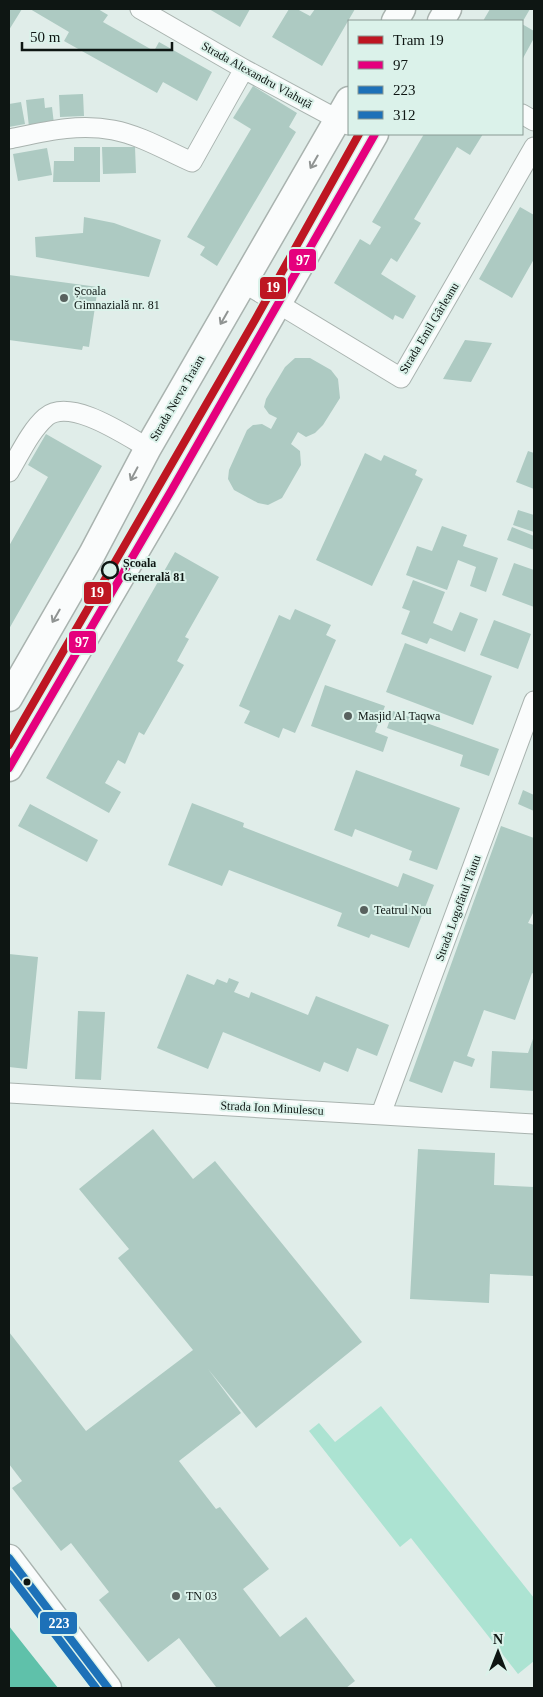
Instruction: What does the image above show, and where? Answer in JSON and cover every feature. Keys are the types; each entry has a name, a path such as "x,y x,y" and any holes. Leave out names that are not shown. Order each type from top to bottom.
{"main road":[{"path":"396,20 402,9"},
{"path":"442,20 448,9"},
{"name":"Strada Nerva Traian","path":"9,698 92,554 148,448 244,283 346,115"},
{"path":"9,768 171,491 371,135"},
{"path":"9,1558 108,1688"}],"street":[{"name":"Strada Alexandru Vlahuță","path":"140,9 244,69 346,115"},
{"path":"9,139 55,129 91,126 115,130 134,136 192,162 244,69"},
{"path":"523,115 534,121"},
{"name":"Strada Emil Gârleanu","path":"244,283 401,378 534,147"},
{"path":"9,472 40,423 55,412 65,410 75,411 148,448"},
{"name":"Strada Logofătul Tăutu","path":"381,1114 534,701"},
{"name":"Strada Ion Minulescu","path":"9,1092 534,1124"}],"shaded area":[{"path":"381,1406 534,1598 534,1661 518,1674 411,1538 400,1547 309,1431 319,1423 335,1442"},
{"path":"9,1626 12,1630 58,1688 9,1688"}],"building":[{"path":"9,9 22,9 9,30"},
{"path":"30,9 98,9 108,15 103,22 154,51 159,42 212,72 197,101 163,82 157,93 64,41 69,32"},
{"path":"209,9 250,9 240,27"},
{"path":"289,9 297,9 310,16 315,9 355,9 322,66 272,37"},
{"path":"490,9 530,9 523,21 484,20"},
{"path":"523,25 534,31 534,38 523,58"},
{"path":"253,86 297,113 289,127 296,132 217,266 200,255 205,247 187,237 251,129 233,118"},
{"path":"83,94 84,116 60,117 59,95"},
{"path":"44,98 45,108 52,107 54,124 29,127 26,100"},
{"path":"21,102 25,124 9,127 9,104"},
{"path":"423,135 482,135 470,155 457,147 414,219 421,223 397,262 391,258 381,274 416,296 403,319 395,315 393,320 334,283 360,239 370,245 381,227 372,222"},
{"path":"74,147 100,147 100,182 53,182 54,161 74,161"},
{"path":"102,147 135,147 136,173 103,174"},
{"path":"47,148 52,175 18,181 13,154"},
{"path":"520,207 534,215 534,259 512,298 479,279"},
{"path":"84,217 114,223 161,240 149,277 36,257 35,237 83,233"},
{"path":"9,275 98,287 89,347 83,346 82,350 9,340"},
{"path":"465,340 492,343 471,382 443,379"},
{"path":"295,358 310,358 331,370 338,379 340,398 323,425 315,433 306,437 298,432 291,444 300,451 301,465 282,498 268,505 258,503 234,490 228,479 229,470 247,430 253,425 262,424 271,429 277,418 269,414 264,407 266,399 285,367"},
{"path":"46,434 102,466 9,629 9,546 48,477 28,465"},
{"path":"528,451 534,453 534,489 516,482"},
{"path":"365,453 381,461 384,455 417,470 415,475 423,479 372,586 316,560"},
{"path":"518,510 534,515 534,532 513,525"},
{"path":"442,526 467,535 463,546 498,558 486,592 470,586 476,567 458,560 447,590 406,575 417,546 432,551"},
{"path":"512,527 534,536 534,550 507,540"},
{"path":"175,552 219,577 185,637 189,639 177,661 184,665 144,735 139,732 125,764 118,760 105,783 121,792 109,813 46,778"},
{"path":"514,563 534,570 534,607 502,595"},
{"path":"413,580 445,592 433,623 452,631 460,612 478,619 465,652 430,638 427,644 401,634 410,611 402,608"},
{"path":"295,609 331,625 326,635 336,640 295,733 283,728 279,738 244,723 250,711 239,706 279,615 290,620"},
{"path":"494,620 531,634 518,669 480,655"},
{"path":"405,643 492,676 473,725 386,692"},
{"name":"Masjid Al Taqwa","path":"325,685 385,706 375,732 388,737 383,752 311,726"},
{"path":"393,711 499,749 489,776 460,766 463,755 387,728"},
{"path":"356,770 460,808 437,870 409,860 412,851 355,829 352,837 334,830"},
{"path":"523,790 534,795 534,811 518,804"},
{"path":"192,803 244,823 243,827 398,887 403,873 434,885 409,948 371,934 369,938 337,926 342,913 229,870 222,886 168,865"},
{"path":"30,804 98,840 87,862 18,826"},
{"path":"501,826 534,838 534,911 528,923 534,925 534,974 532,973 515,1020 484,1010 467,1056 475,1059 472,1067 454,1061 442,1093 409,1081"},
{"path":"9,954 38,957 27,1069 9,1067"},
{"path":"187,974 214,985 217,979 227,983 229,978 239,982 234,992 249,998 251,992 308,1015 316,996 389,1025 377,1056 357,1048 348,1072 324,1062 320,1072 223,1032 208,1069 157,1048"},
{"path":"78,1011 105,1012 101,1080 75,1079"},
{"path":"534,1036 534,1091 490,1088 492,1051 528,1053"},
{"path":"153,1129 193,1179 215,1161 362,1342 256,1428 208,1369 241,1413 179,1461 216,1509 220,1507 269,1569 243,1589 280,1637 306,1617 355,1681 346,1688 214,1688 216,1687 179,1638 148,1662 99,1600 109,1592 71,1543 61,1551 12,1488 22,1481 9,1464 9,1332 86,1431 193,1350 118,1258 129,1249 79,1189"},
{"path":"418,1149 495,1153 494,1185 534,1187 534,1276 490,1274 489,1303 410,1299"}],"tram line":[{"name":"19","path":"9,745 255,320 358,135"}],"transit line":[{"name":"97","path":"9,768 171,491 374,135"},
{"name":"223","path":"9,1558 108,1688"},
{"name":"312","path":"9,1574 96,1688"}],"place":[{"name":"Școala Gimnazială nr. 81","path":"64,298"},
{"name":"Școala Generală 81","path":"110,570"},
{"name":"Masjid Al Taqwa","path":"348,716"},
{"name":"Teatrul Nou","path":"364,910"},
{"name":"TN 03","path":"176,1596"}]}
